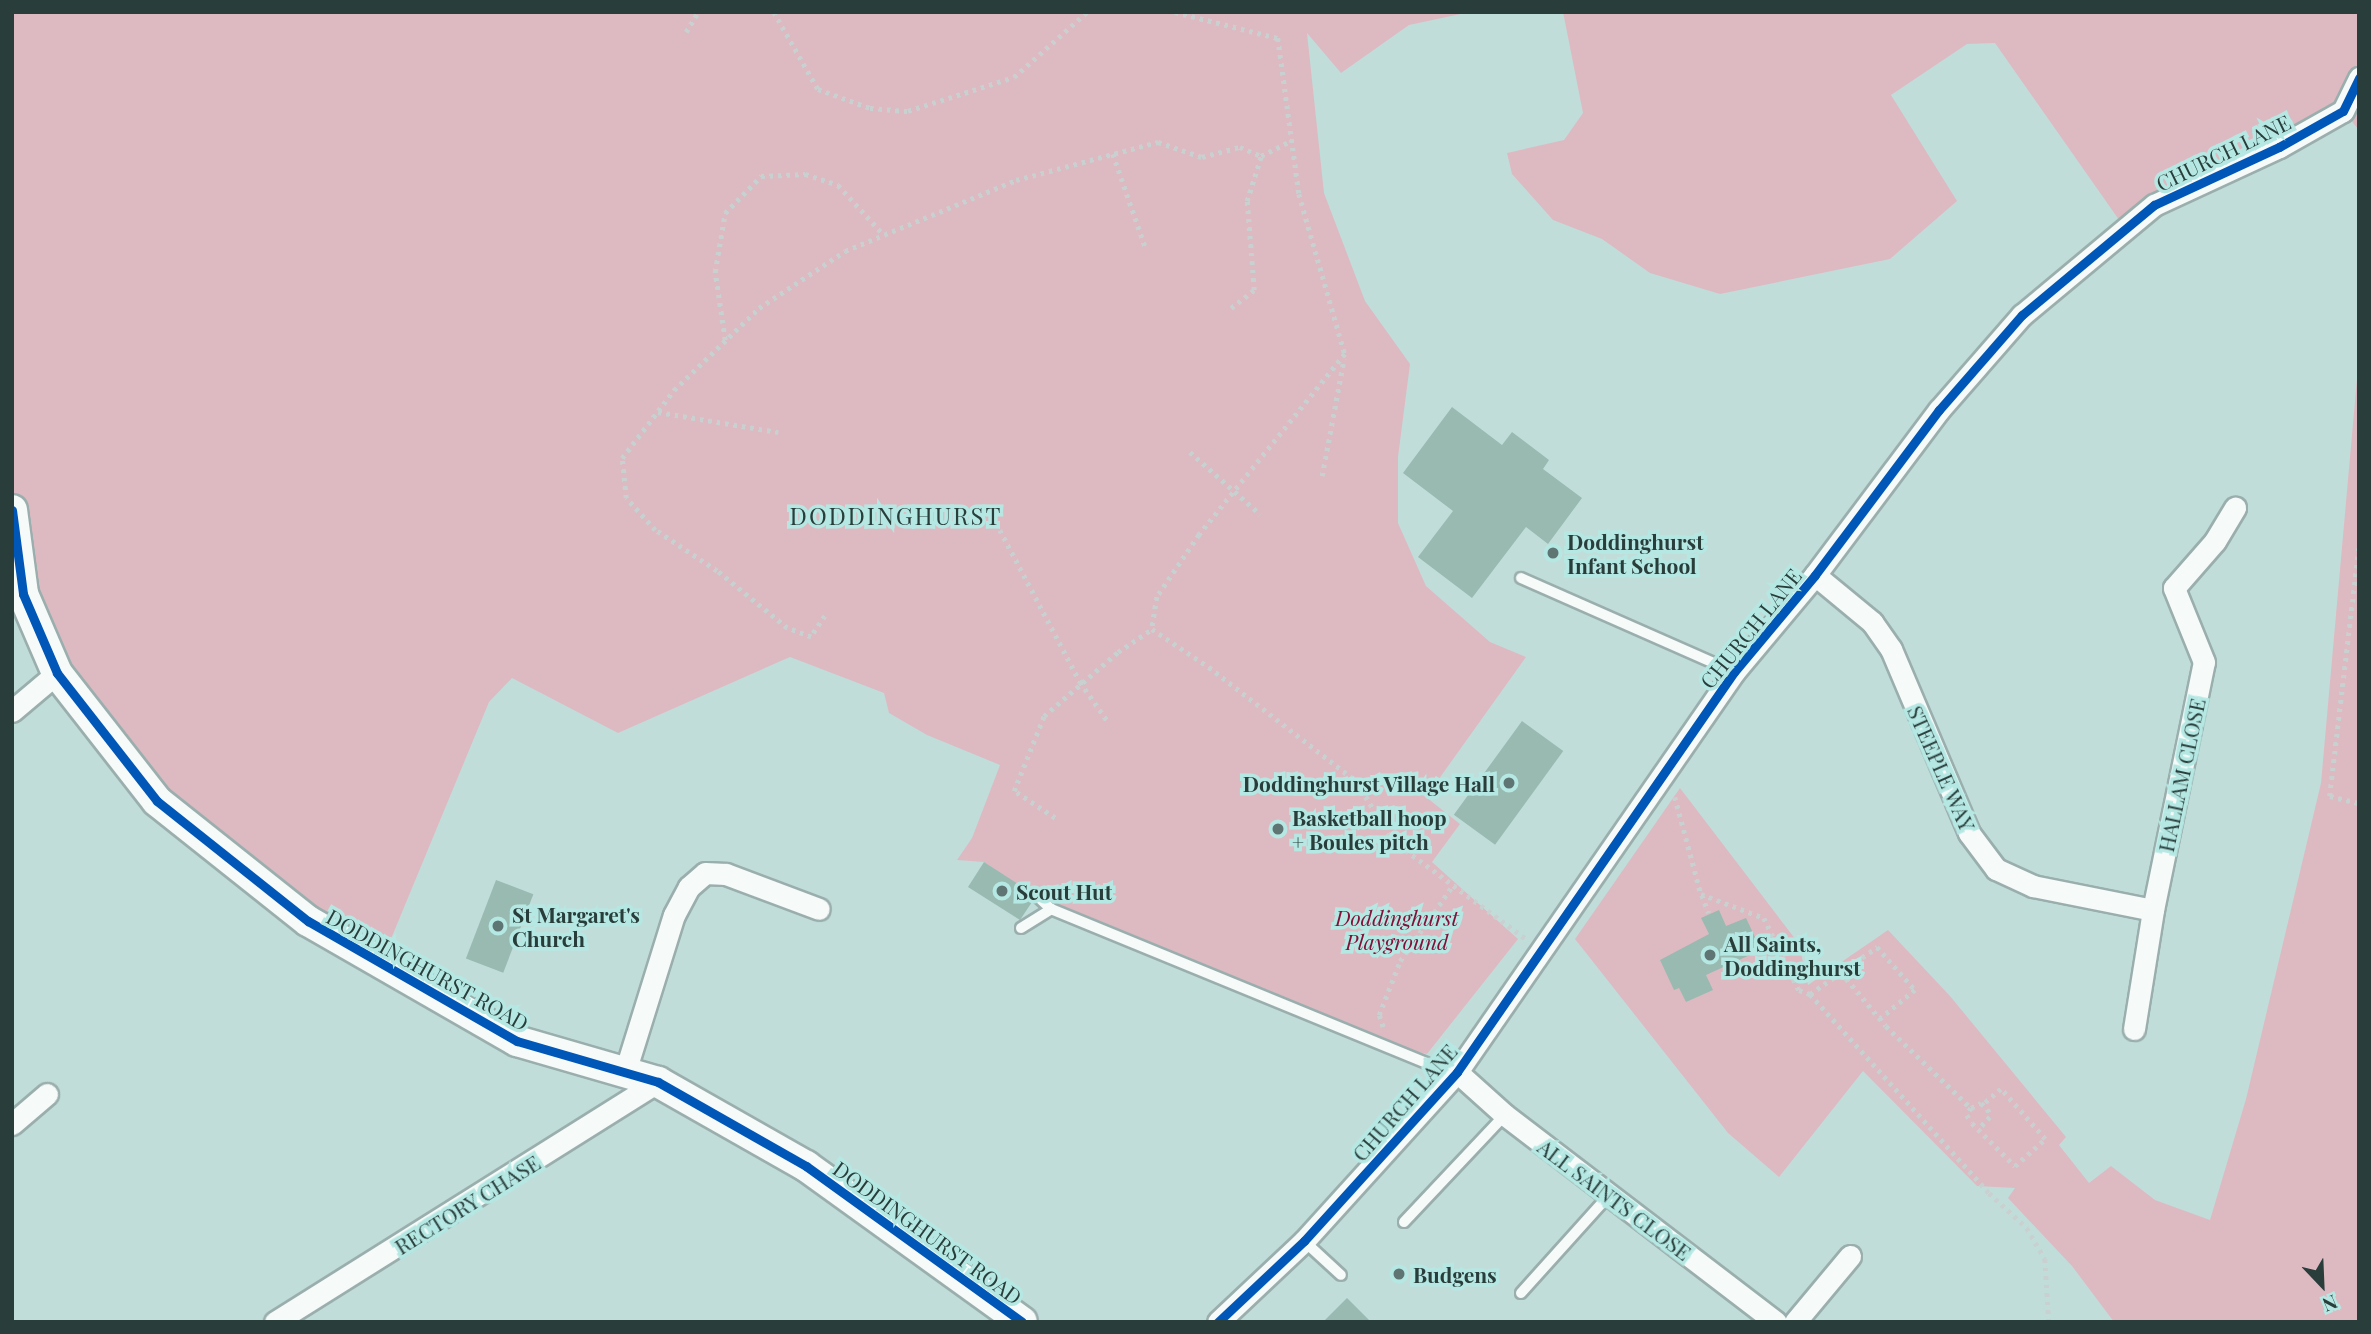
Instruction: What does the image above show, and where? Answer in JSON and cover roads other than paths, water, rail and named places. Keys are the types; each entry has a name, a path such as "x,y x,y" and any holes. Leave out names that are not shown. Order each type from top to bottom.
{"street":[{"name":"CHURCH LANE","path":"1218,1322 1304,1241 1457,1072 1734,672 1815,575 1939,410 2022,315 2083,260 2154,205 2279,147 2343,111 2359,78"},
{"name":"HALLAM CLOSE","path":"2134,1029 2153,910 2204,662 2174,588 2215,541 2235,508"},
{"name":"DODDINGHURST ROAD","path":"12,510 23,594 57,673 157,801 308,921 517,1041 658,1082 806,1166 1022,1322"},
{"name":"STEEPLE WAY","path":"1815,575 1872,622 1891,649 1969,833 1996,869 2034,886 2153,910"},
{"path":"12,711 57,673"},
{"path":"625,1072 674,915 689,887 705,873 726,874 819,909"},
{"name":"ALL SAINTS CLOSE","path":"1457,1072 1505,1115 1776,1322"},
{"name":"RECTORY CHASE","path":"275,1322 658,1082"},
{"path":"12,1124 47,1094"},
{"path":"1795,1322 1850,1256"}],"lane":[{"path":"1521,578 1701,653 1734,672"},
{"path":"1036,895 1051,909 1432,1065 1443,1088"},
{"path":"1021,928 1051,909"},
{"path":"1404,1222 1505,1115"},
{"path":"1521,1293 1611,1194"},
{"path":"1304,1241 1341,1275"}],"place":[{"name":"Doddinghurst Infant School","path":"1553,553"},
{"name":"Doddinghurst Village Hall","path":"1509,783"},
{"name":"Basketball hoop + Boules pitch","path":"1278,829"},
{"name":"Scout Hut","path":"1002,891"},
{"name":"St Margaret's Church","path":"498,926"},
{"name":"All Saints, Doddinghurst","path":"1710,955"},
{"name":"Budgens","path":"1399,1274"}],"district":[{"name":"DODDINGHURST","path":"896,516"}],"park label":[{"name":"Doddinghurst Playground","path":"1397,929"}]}
